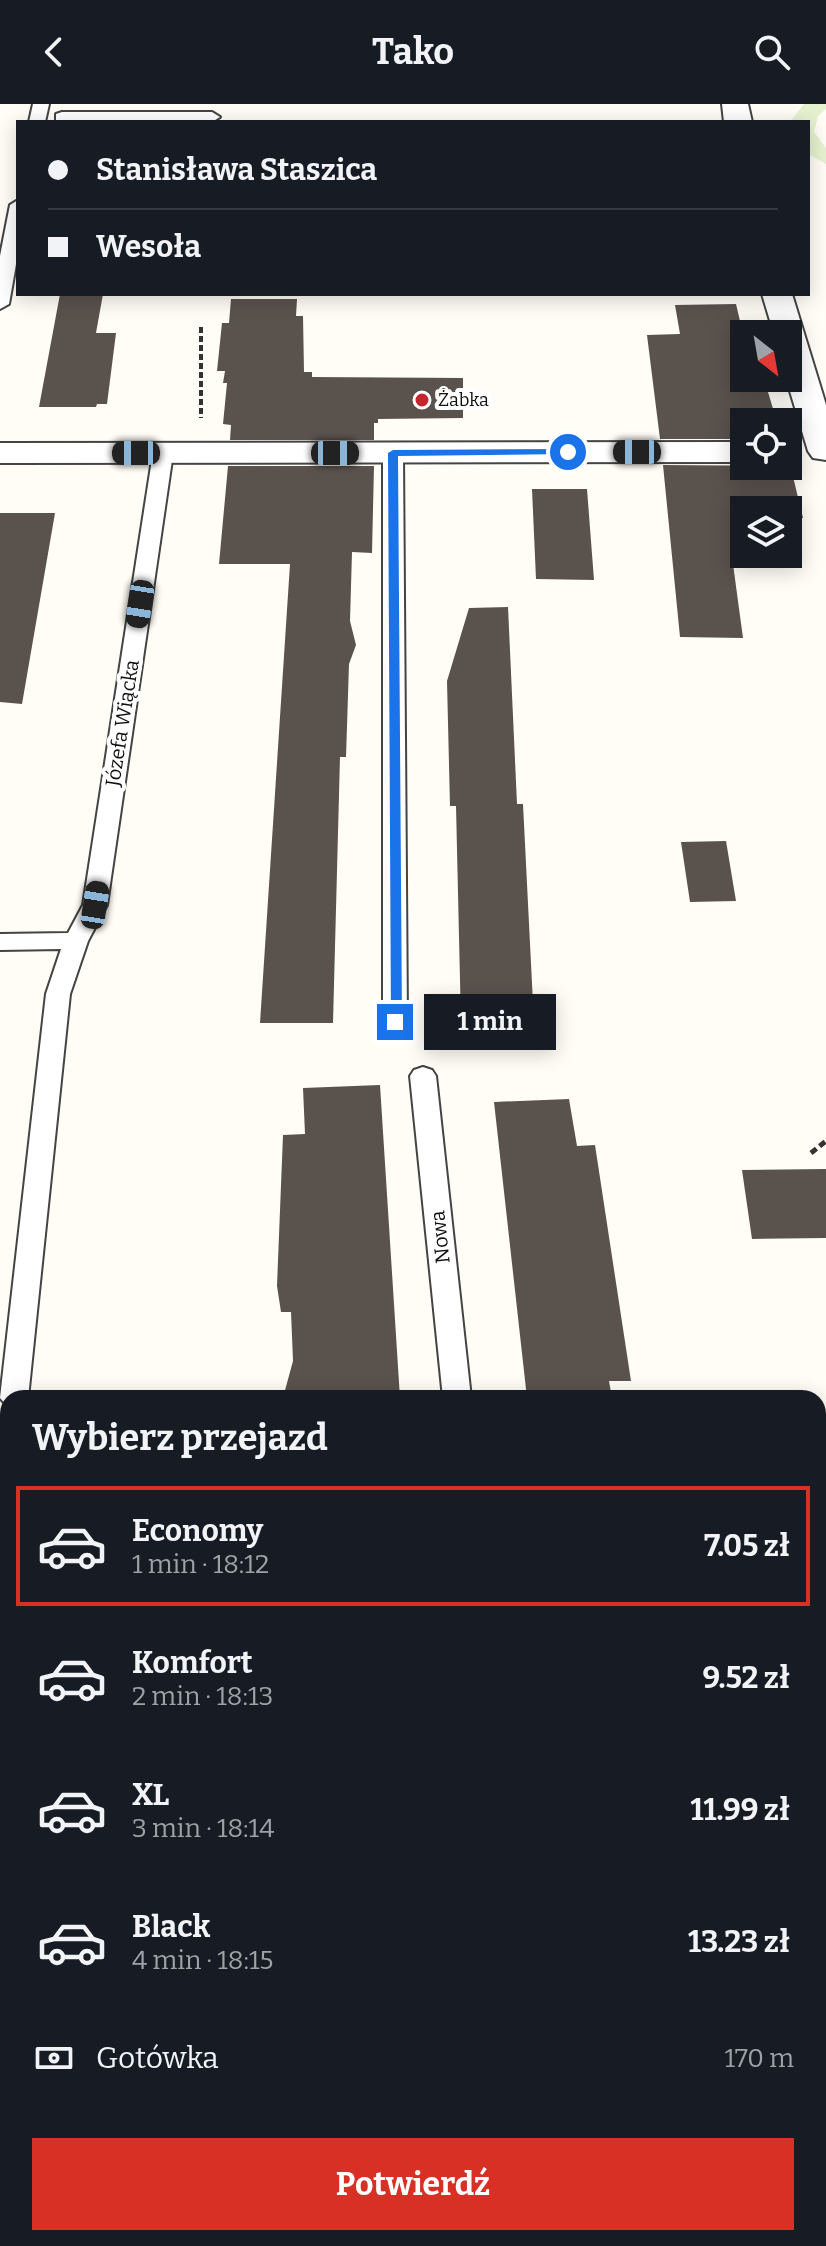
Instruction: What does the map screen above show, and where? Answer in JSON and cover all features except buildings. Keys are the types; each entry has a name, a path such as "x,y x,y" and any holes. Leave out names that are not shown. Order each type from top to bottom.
{"street":[{"path":"778,296 825,451 802,451"},
{"path":"0,453 730,452"}],"lane":[{"path":"62,117 212,117"},
{"path":"0,304 16,216"},
{"name":"Józefa Wiącka","path":"15,1390 58,994 76,941 95,905 163,453"},
{"path":"393,453 395,1022"},
{"path":"0,942 76,941"},
{"name":"Nowa","path":"423,1076 456,1390"}],"path":[{"path":"201,327 201,420"},
{"path":"811,1153 826,1141"}],"green space":[{"path":"804,104 826,104 826,109 818,116 814,132 826,148 826,164 810,155 810,120 792,120"}],"place":[{"name":"Żabka","path":"422,400"}],"route":[{"path":"395,1022 393,453 568,452"}]}
